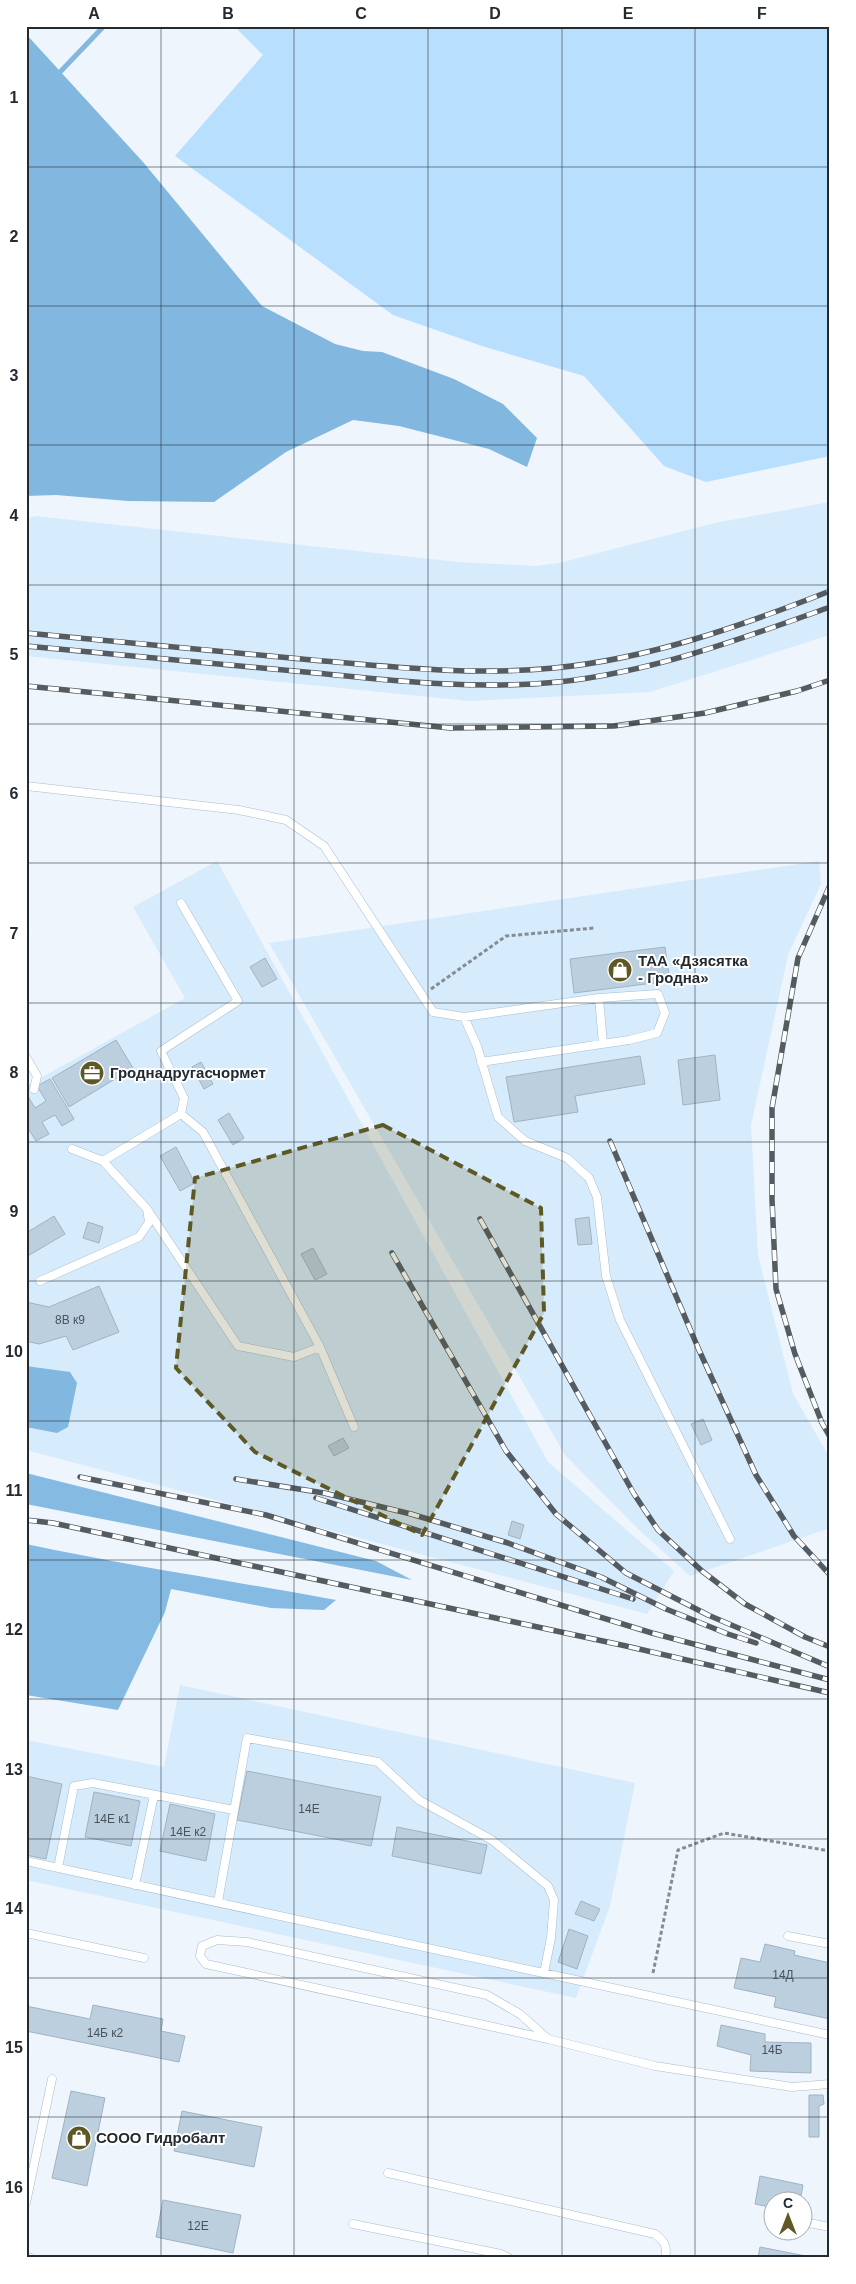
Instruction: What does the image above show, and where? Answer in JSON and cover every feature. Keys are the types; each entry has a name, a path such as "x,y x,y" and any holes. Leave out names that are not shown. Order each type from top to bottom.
{"lane":[{"path":"26,786 239,810 286,820 324,846 434,1012 464,1016 599,998 658,994 665,1013 656,1033 629,1040 481,1062"},
{"path":"103,1161 181,1114 184,1098 161,1052 238,1001 181,903"},
{"path":"599,998 603,1044"},
{"path":"464,1016 477,1046 498,1117 525,1142 566,1158 589,1178 597,1198 606,1276 620,1320 730,1539"},
{"path":"26,1058 37,1076 34,1089"},
{"path":"181,1114 203,1132 320,1347 354,1427"},
{"path":"72,1149 103,1161 147,1209 238,1346 294,1357 320,1347"},
{"path":"40,1281 140,1237 149,1222 147,1209"},
{"path":"218,1902 247,1738 378,1762 419,1800 492,1840 548,1886 554,1900 551,1938 544,1973"},
{"path":"58,1868 74,1786 93,1783 234,1810"},
{"path":"135,1885 154,1795"},
{"path":"26,1861 830,2035"},
{"path":"26,1933 144,1958"},
{"path":"788,1936 830,1944"},
{"path":"548,2039 520,2014 487,1995 247,1942 217,1940 202,1946 200,1956 206,1964 548,2039 655,2066 792,2087 830,2084"},
{"path":"26,2203 52,2080"},
{"path":"388,2173 655,2234 664,2241 667,2249 665,2258"},
{"path":"353,2224 501,2254 509,2258"},
{"path":"814,2224 830,2227"},
{"path":"26,2257 31,2258"}],"path":[{"path":"423,995 506,936 594,928"},
{"path":"653,1973 678,1850 724,1833 830,1851"}],"highlighted area":[{"path":"383,1125 541,1208 544,1313 422,1535 255,1452 176,1368 195,1178"}],"shaded area":[{"path":"234,26 830,26 830,456 706,482 664,466 584,376 482,346 393,315 175,156 263,55"},
{"path":"26,34 143,162 262,306 335,344 363,351 382,352 454,379 503,404 537,438 527,467 489,449 399,426 353,420 286,452 214,502 128,501 56,495 26,496"},
{"path":"830,502 830,635 650,692 469,701 26,656 26,519 36,516 458,562 536,566 559,563 715,523"},
{"path":"217,861 548,1462 674,1571 647,1614 26,1450 26,1086 185,998 133,907"},
{"path":"819,861 821,884 788,955 751,1125 758,1255 793,1394 830,1458 830,1528 690,1576 637,1528 565,1455 269,943"},
{"path":"26,1366 70,1372 77,1383 68,1427 57,1433 26,1427"},
{"path":"26,1473 376,1561 412,1580 26,1504"},
{"path":"26,1544 336,1600 324,1610 271,1608 171,1589 165,1612 118,1710 26,1695"},
{"path":"180,1685 635,1783 610,1906 576,1998 26,1880 26,1740 164,1767"}],"building":[{"name":"ТАА «Дзясятка - Гродна»","path":"665,947 670,981 574,993 570,959"},
{"path":"265,958 277,979 262,987 250,967"},
{"name":"Гроднадругасчормет","path":"116,1040 133,1068 69,1107 52,1078"},
{"path":"715,1055 720,1100 683,1105 678,1060"},
{"path":"640,1056 645,1084 575,1096 578,1112 514,1122 506,1077"},
{"path":"201,1062 213,1084 204,1089 192,1067"},
{"path":"50,1079 74,1119 62,1126 55,1115 42,1122 49,1134 36,1141 26,1125 26,1093 35,1108 46,1101 37,1086"},
{"path":"229,1113 244,1138 233,1145 218,1120"},
{"path":"176,1147 195,1183 180,1191 160,1156"},
{"path":"54,1216 65,1234 26,1257 26,1233"},
{"path":"589,1217 592,1244 578,1245 575,1219"},
{"path":"88,1222 103,1227 99,1243 83,1238"},
{"path":"313,1248 327,1274 315,1280 301,1254"},
{"path":"99,1286 119,1332 73,1350 66,1336 39,1344 26,1341 26,1302 49,1307"},
{"path":"703,1419 712,1440 701,1445 691,1424"},
{"path":"343,1438 349,1448 334,1456 328,1446"},
{"path":"512,1521 524,1525 520,1539 508,1535"},
{"path":"247,1771 381,1797 371,1846 237,1820"},
{"path":"26,1776 62,1784 46,1859 26,1855"},
{"path":"94,1792 140,1801 131,1846 85,1837"},
{"path":"170,1804 215,1814 206,1861 160,1851"},
{"path":"397,1827 487,1845 481,1874 392,1856"},
{"path":"581,1901 600,1909 594,1921 575,1914"},
{"path":"569,1929 588,1936 577,1969 558,1962"},
{"path":"765,1944 795,1951 794,1955 830,1963 830,2019 774,2007 776,1997 734,1988 741,1958 760,1962"},
{"path":"93,2005 163,2019 161,2031 185,2036 179,2062 26,2031 26,2006 90,2019"},
{"path":"721,2025 765,2034 765,2042 811,2043 811,2073 750,2071 751,2055 717,2046"},
{"name":"СООО Гидробалт","path":"71,2091 105,2098 87,2186 52,2178"},
{"path":"809,2095 823,2095 824,2104 819,2106 819,2137 809,2137"},
{"path":"182,2111 262,2127 254,2167 174,2151"},
{"path":"760,2176 803,2185 802,2192 764,2192 764,2206 755,2204"},
{"path":"163,2200 241,2215 233,2253 156,2237"},
{"path":"760,2247 816,2258 758,2258"}],"waterway":[{"path":"61,71 104,26"}],"railway":[{"path":"26,633 403,668 463,671 524,670 589,664 660,649 763,617 830,591"},
{"path":"26,646 437,684 528,684 558,682 628,671 696,653 830,607"},
{"path":"26,686 450,728 614,726 705,713 797,691 830,680"},
{"path":"830,885 798,958 772,1108 772,1199 776,1289 795,1354 822,1423 830,1437"},
{"path":"610,1141 699,1350 756,1475 794,1536 830,1575"},
{"path":"480,1219 634,1494 658,1530 702,1571 745,1604 805,1637 830,1647"},
{"path":"392,1253 506,1451 556,1514 626,1573 708,1615 830,1667"},
{"path":"80,1477 266,1515 652,1633 830,1680"},
{"path":"236,1479 324,1493 411,1514 508,1543 601,1577 666,1609 756,1643"},
{"path":"316,1498 633,1599"},
{"path":"26,1520 53,1523 626,1646 830,1693"}],"place":[{"name":"ТАА «Дзясятка - Гродна»","path":"620,970"},
{"name":"Гроднадругасчормет","path":"92,1073"},
{"name":"СООО Гидробалт","path":"79,2138"}]}
